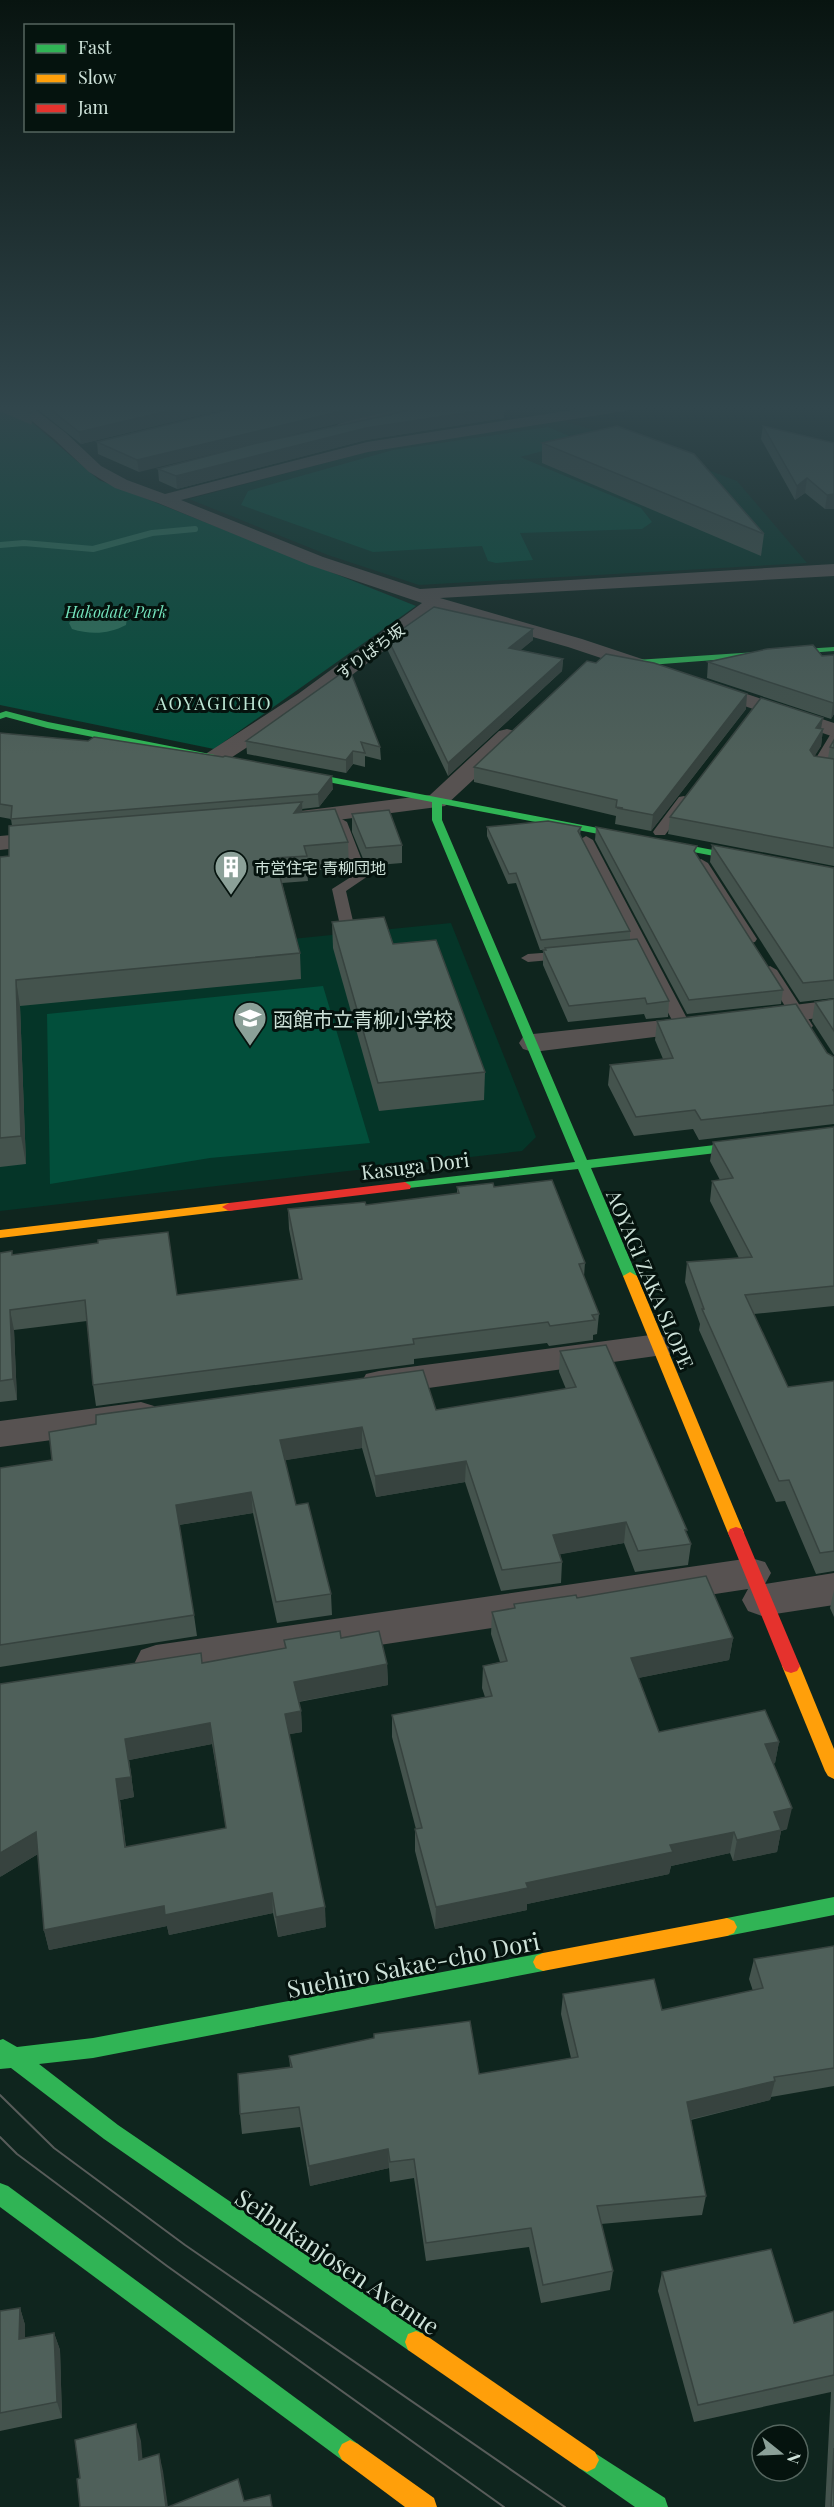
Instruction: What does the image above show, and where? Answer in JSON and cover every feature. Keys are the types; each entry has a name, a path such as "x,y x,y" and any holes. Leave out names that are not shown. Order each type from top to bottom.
{"street":[{"path":"218,521 316,561 428,598 434,603 606,653 754,708 834,730"},
{"path":"413,594 834,570"},
{"name":"すりばち坂","path":"215,758 306,699 434,603"},
{"path":"636,663 834,649"},
{"path":"581,667 606,653"},
{"path":"2,714 239,762"},
{"path":"267,820 337,815 437,801 522,723"},
{"path":"274,769 834,876"},
{"name":"AOYAGI ZAKA SLOPE","path":"437,801 437,820 584,1165 834,1771"},
{"path":"0,843 81,836"},
{"path":"533,1043 834,1008"},
{"name":"Kasuga Dori","path":"0,1234 834,1135"},
{"path":"353,1387 658,1346"},
{"path":"0,1434 176,1410"},
{"path":"126,1666 756,1586 834,1589"},
{"name":"Suehiro Sakae-cho Dori","path":"5,2058 93,2048 834,1906"},
{"name":"Seibukanjosen Avenue","path":"0,2045 5,2058 656,2507"},
{"path":"0,2194 149,2306 425,2507"}],"lane":[{"path":"834,738 816,768 834,771"},
{"path":"660,832 695,786"},
{"path":"337,815 361,876 339,889 346,921"},
{"path":"586,840 635,948 683,1026"},
{"path":"701,863 816,1042"},
{"path":"528,958 584,953"}],"shaded area":[{"path":"244,521 771,521 807,563 419,585 328,555"},
{"path":"105,611 120,613 127,618 126,625 106,632 93,633 72,629 69,623 75,616"},
{"name":"函館市立青柳小学校","path":"0,862 123,956 451,923 536,1137 522,1151 0,1211"}],"green space":[{"name":"Hakodate Park","path":"0,521 202,521 416,606 214,749 0,705"},
{"path":"286,521 652,522 642,529 520,533 533,560 496,563 488,561 482,546 373,552"},
{"path":"323,986 370,1143 210,1158 50,1184 47,1014"}],"building":[{"path":"732,521 753,521 764,534"},
{"path":"434,607 533,629 509,648 563,659 448,763 388,639"},
{"path":"813,645 822,656 834,655 833,703 708,662 767,649"},
{"path":"606,654 654,663 747,694 653,815 617,808 623,808 616,807 617,800 474,767 587,661 596,663"},
{"path":"349,668 380,747 361,742 365,753 353,751 346,760 246,741"},
{"path":"761,698 823,718 816,728 823,729 810,750 814,756 834,759 834,848 670,817"},
{"path":"0,733 88,741 94,737 225,756 332,776 318,794 11,819 12,806 0,804"},
{"path":"302,802 294,813 335,809 348,842 304,846 307,856 275,858 300,953 16,980 21,1136 0,1138 0,857 9,856 9,826"},
{"path":"389,810 402,845 366,848 352,814"},
{"path":"548,821 581,827 578,831 630,931 541,940 516,873 509,874 487,827"},
{"path":"596,827 697,846 694,851 783,990 689,1000"},
{"path":"712,845 834,868 834,980 803,983"},
{"path":"384,917 393,944 436,940 485,1072 378,1083 332,922"},
{"path":"637,939 669,1001 647,1004 645,998 569,1006 543,950 546,950 545,948"},
{"path":"834,999 834,1031 815,1002"},
{"path":"796,1004 827,1053 834,1057 834,1105 701,1120 695,1110 636,1117 610,1065 673,1058 657,1021"},
{"path":"834,1127 834,1286 745,1295 788,1387 834,1381 834,1551 820,1553 789,1480 779,1481 702,1309 704,1309 687,1262 752,1257 712,1181 733,1178 713,1142"},
{"path":"552,1180 585,1263 579,1264 599,1314 592,1315 595,1320 550,1326 548,1322 413,1339 414,1344 93,1385 85,1300 10,1310 13,1379 0,1381 0,1253 12,1251 12,1255 98,1243 98,1240 168,1232 177,1295 302,1279 288,1209 365,1202 366,1205 459,1193 457,1187 493,1183 494,1187"},
{"path":"606,1345 687,1530 685,1530 691,1544 638,1551 626,1522 553,1535 562,1562 502,1570 466,1461 375,1476 362,1427 280,1440 296,1505 308,1503 331,1594 276,1602 251,1492 176,1505 194,1615 0,1645 0,1468 52,1460 49,1432 96,1424 96,1415 423,1370 436,1410 576,1387 560,1351"},
{"path":"706,1576 733,1638 631,1658 659,1732 765,1710 779,1742 765,1744 792,1808 774,1812 781,1830 737,1840 734,1832 670,1845 673,1852 526,1883 528,1888 436,1907 415,1829 422,1828 392,1715 492,1696 483,1666 507,1661 492,1612 515,1608 514,1604 576,1595 577,1598"},
{"path":"340,1631 341,1638 379,1631 387,1664 294,1682 301,1711 285,1714 325,1907 276,1917 272,1893 165,1915 164,1906 44,1930 36,1832 0,1853 0,1684 201,1653 202,1663 286,1648 284,1640","holes":["210,1723 226,1828 125,1847 116,1779 131,1777 125,1739"]},
{"path":"834,1946 834,2068 774,2077 775,2081 687,2102 706,2196 597,2206 613,2271 543,2285 531,2228 426,2243 414,2159 390,2162 388,2149 309,2166 299,2107 240,2114 238,2074 292,2067 289,2056 374,2038 374,2034 470,2021 479,2074 578,2057 563,1994 654,1979 662,2010 763,1988 754,1959"},
{"path":"771,2249 794,2323 834,2311 834,2375 698,2405 662,2272"},
{"path":"20,2308 19,2339 54,2333 57,2402 0,2413 0,2311"},
{"path":"136,2424 139,2460 159,2454 166,2507 80,2507 77,2479 80,2478 75,2440"},
{"path":"834,2448 834,2507 831,2507"},
{"path":"238,2479 244,2501 270,2495 272,2507 168,2507"}],"waterway":[{"path":"0,545 24,543 93,549 152,533 195,529"}],"tram line":[{"path":"0,2095 54,2148 185,2245 565,2507"},
{"path":"0,2137 17,2154 167,2266 504,2507"}],"traffic: fast":[{"path":"636,663 834,649"},
{"path":"0,716 6,714 47,725 215,758"},
{"path":"289,772 834,876"},
{"path":"437,801 437,820 630,1276"},
{"path":"405,1186 834,1135"},
{"path":"727,1927 834,1906"},
{"path":"0,2059 93,2048 543,1962"},
{"path":"3,2049 111,2132 416,2342"},
{"path":"0,2194 350,2452"},
{"path":"587,2460 656,2507"}],"traffic: slow":[{"path":"0,1234 229,1207"},
{"path":"630,1276 736,1533"},
{"path":"791,1666 834,1771"},
{"path":"543,1962 727,1927"},
{"path":"416,2342 587,2460"},
{"path":"350,2452 425,2507"}],"traffic: jam":[{"path":"229,1207 405,1186"},
{"path":"736,1533 791,1666"}],"place":[{"name":"市営住宅 青柳団地","path":"231,896"},
{"name":"函館市立青柳小学校","path":"250,1047"}],"district":[{"name":"AOYAGICHO","path":"214,703"}]}
